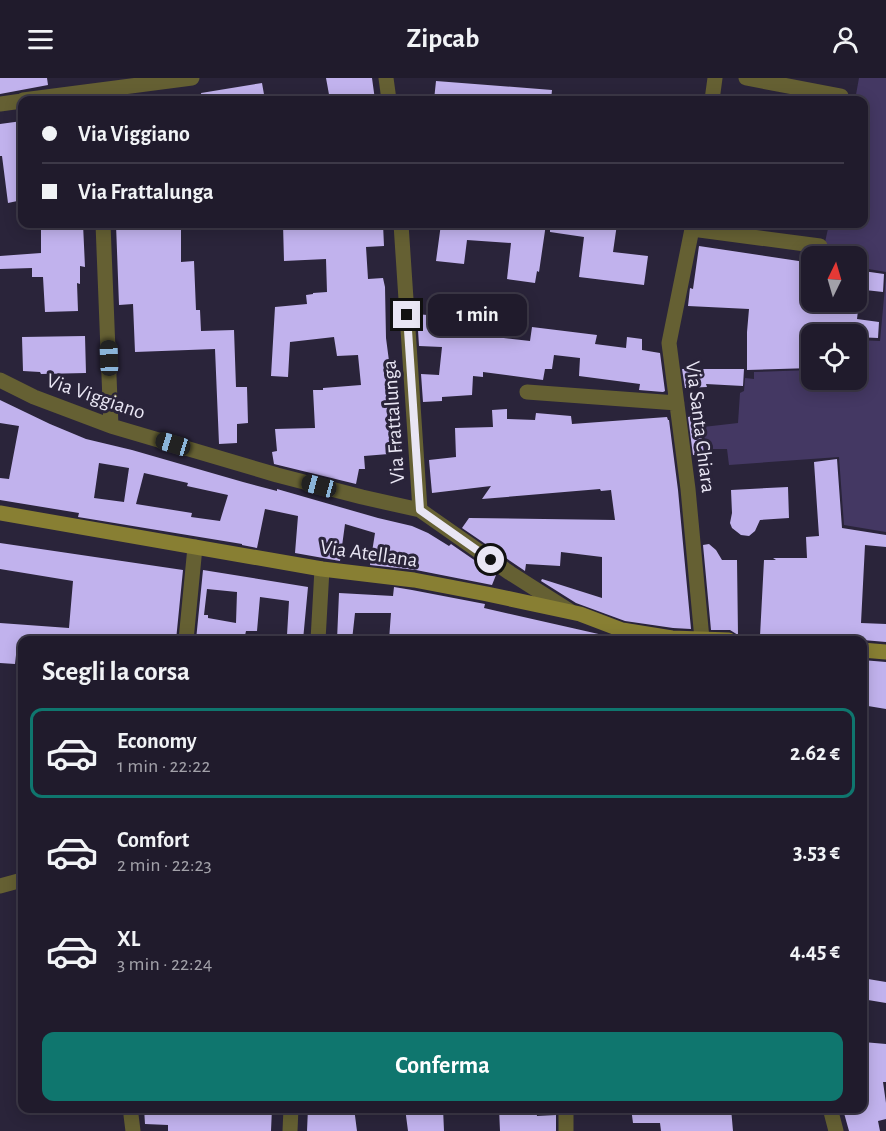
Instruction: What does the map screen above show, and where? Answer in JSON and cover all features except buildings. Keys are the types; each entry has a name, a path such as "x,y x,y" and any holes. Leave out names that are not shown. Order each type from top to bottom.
{"main road":[{"name":"Via Atellana","path":"0,513 322,569 414,580 580,614 622,630 655,636"},
{"path":"867,650 886,652"}],"street":[{"path":"54,96 192,78"},
{"path":"386,78 388,96"},
{"path":"713,96 715,78"},
{"path":"746,78 841,96"},
{"path":"0,104 18,101"},
{"path":"104,228 111,426"},
{"name":"Via Frattalunga","path":"401,228 420,510"},
{"name":"Via Santa Chiara","path":"693,228 669,344 688,489 702,636"},
{"path":"706,228 820,246"},
{"name":"Via Viggiano","path":"0,380 34,397 111,426 277,475 420,510 572,613"},
{"path":"527,392 677,404"},
{"path":"186,636 195,547"},
{"path":"318,636 322,569"},
{"path":"0,886 18,881"},
{"path":"290,1131 291,1113"},
{"path":"566,1113 566,1131"},
{"path":"831,1113 836,1131"},
{"path":"131,1115 133,1131"}],"shaded area":[{"path":"859,78 886,78 886,272 867,269 867,246 824,246 828,228 868,228 868,96 856,96"},
{"path":"886,276 886,532 844,525 839,457 729,465 727,449 706,449 703,427 738,423 740,393 744,391 745,378 754,379 754,372 801,370 801,390 867,390 867,340 880,341"}],"route":[{"path":"407,315 420,510 491,560"}]}
